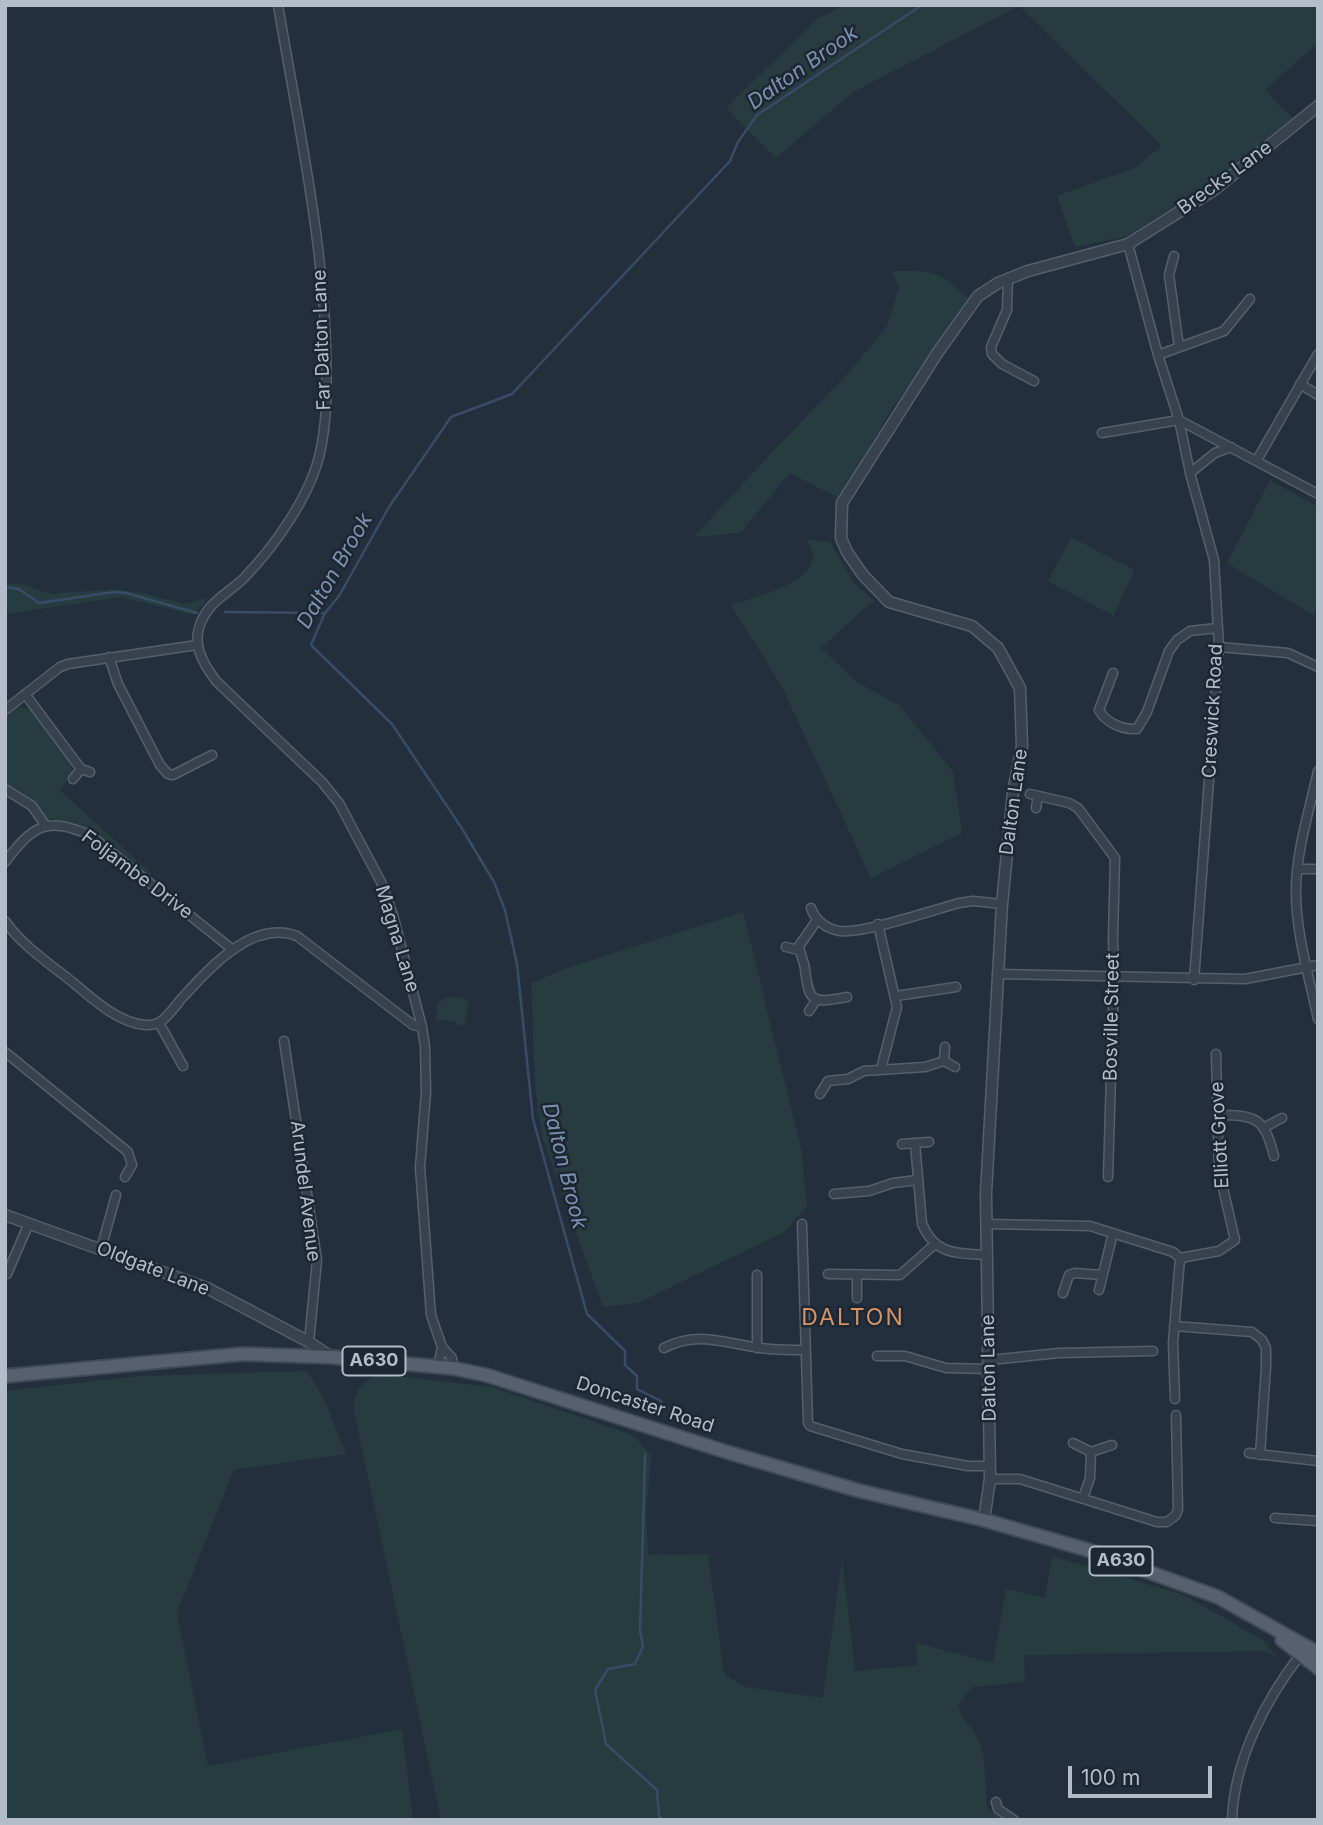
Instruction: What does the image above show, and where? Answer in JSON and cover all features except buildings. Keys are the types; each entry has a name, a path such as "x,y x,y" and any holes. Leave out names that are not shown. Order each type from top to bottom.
{"main road":[{"name":"Doncaster Road","path":"5,1376 243,1354 331,1357 452,1368 506,1380 718,1449 860,1491 984,1520 1088,1550 1218,1597 1318,1653"},
{"name":"Doncaster Road","path":"1252,1616 1318,1668"}],"street":[{"name":"Far Dalton Lane","path":"197,645 202,619 272,546 304,494 318,460 324,436 327,380 324,295 309,187 278,5"},
{"name":"Brecks Lane","path":"1128,244 1214,190 1318,106"},
{"name":"Dalton Lane","path":"984,1520 990,1479 986,1224 1002,904 1013,792 1022,747 1020,688 998,648 972,626 889,602 863,575 847,552 840,533 842,503 938,352 978,296 1008,278 1128,244"},
{"name":"Creswick Road","path":"1128,244 1179,420 1214,561 1219,648 1194,980"},
{"path":"1174,256 1169,275 1179,347"},
{"path":"1008,278 1007,310 991,347 992,354 1002,363 1034,381"},
{"path":"1158,355 1224,331 1250,299"},
{"path":"1257,460 1318,354"},
{"path":"1300,384 1318,395"},
{"path":"1102,433 1179,420 1318,495"},
{"path":"1190,473 1215,453 1231,447"},
{"path":"1113,673 1099,710 1103,718 1127,729 1137,729 1147,712 1169,651 1177,640 1190,631 1217,628"},
{"path":"5,710 60,667 109,657 197,645"},
{"name":"Magna Lane","path":"197,645 205,666 216,681 322,782 350,821 381,882 393,915 422,1027 426,1092 420,1167 431,1315 442,1347 438,1367"},
{"path":"1219,648 1288,653 1318,667"},
{"path":"109,657 118,684 160,765 168,774 173,775 212,754"},
{"path":"25,694 85,770 73,779"},
{"path":"1318,771 1297,869 1297,913 1318,1019"},
{"path":"5,789 32,806 46,826 34,829 28,834 5,862"},
{"name":"Bosville Street","path":"1036,808 1034,795 1069,803 1078,808 1115,858 1108,1177"},
{"name":"Foljambe Drive","path":"46,826 77,830 90,835 233,950"},
{"path":"1297,869 1318,869"},
{"path":"811,908 817,920 836,931 847,931 959,903 973,901 1002,904"},
{"path":"817,920 800,943 806,987 817,999 847,998"},
{"path":"5,921 21,940 102,1006 138,1024 159,1023 203,976 233,950 269,934 287,932 297,936 413,1026 422,1027"},
{"path":"878,924 897,996 897,1007 881,1069"},
{"path":"786,947 799,950"},
{"path":"997,974 1244,979 1318,965"},
{"path":"897,996 957,987"},
{"path":"809,1011 817,999"},
{"path":"159,1023 183,1066"},
{"name":"Arundel Avenue","path":"284,1041 317,1260 309,1342"},
{"path":"944,1061 945,1047"},
{"path":"5,1052 128,1152 132,1165 125,1177"},
{"name":"Elliott Grove","path":"1180,1258 1219,1251 1235,1240 1219,1171 1216,1054"},
{"path":"820,1094 824,1085 833,1079 848,1079 860,1072 925,1067 944,1061 955,1067"},
{"path":"1217,1115 1251,1116 1260,1121 1265,1127 1274,1156"},
{"path":"1265,1127 1282,1118"},
{"path":"902,1144 929,1142"},
{"path":"915,1143 922,1224 927,1235 935,1244 952,1253 987,1255"},
{"path":"834,1194 869,1191 893,1182 917,1180"},
{"path":"101,1249 116,1195"},
{"name":"Oldgate Lane","path":"5,1215 206,1288 309,1342 331,1357"},
{"path":"7,1274 29,1223"},
{"path":"802,1224 810,1426 902,1454 968,1466 990,1466"},
{"path":"986,1224 1090,1226 1173,1252 1180,1258 1173,1343 1175,1399"},
{"path":"1099,1290 1113,1233"},
{"path":"828,1274 903,1274 935,1244"},
{"path":"757,1275 757,1348"},
{"path":"856,1298 858,1275"},
{"path":"1063,1293 1069,1275 1102,1275"},
{"path":"1174,1326 1252,1332 1262,1340 1266,1348 1266,1367 1260,1455"},
{"path":"668,1342 711,1338 757,1348 805,1350"},
{"name":"Magna Lane","path":"442,1347 447,1349 452,1358 452,1368"},
{"path":"877,1356 905,1356 946,1368 1059,1353 1153,1351"},
{"path":"990,1479 1020,1479 1157,1522 1172,1520 1178,1509 1176,1415"},
{"path":"1073,1443 1091,1452 1112,1445"},
{"path":"1083,1497 1090,1478 1091,1452"},
{"path":"1249,1453 1318,1461"},
{"path":"1275,1518 1318,1521"},
{"path":"1232,1820 1237,1779 1256,1730 1275,1693 1301,1654"},
{"path":"996,1802 998,1809 1014,1820"}],"green space":[{"path":"844,5 1318,5 1318,43 1265,90 1293,119 1214,182 1127,236 1075,247 1057,196 1134,168 1162,146 1019,6 853,92 776,158 726,108 817,19"},
{"path":"892,271 935,274 969,299 893,406 840,499 790,473 740,533 694,537 852,369 887,326 899,288"},
{"path":"1270,480 1318,507 1318,607 1313,615 1227,563"},
{"path":"1071,537 1134,570 1114,616 1048,581"},
{"path":"806,540 830,542 855,584 874,600 821,648 857,682 899,705 953,771 962,833 871,878 782,687 731,605 773,591 802,575 811,565 813,553"},
{"path":"5,583 26,585 50,594 113,589 185,604 209,597 194,615 121,597 5,614"},
{"path":"17,706 31,710 70,762 71,773 60,790 151,873 149,876 84,826 46,818 33,802 5,785 5,715"},
{"path":"743,912 802,1152 807,1207 784,1232 638,1303 603,1307 542,1137 535,1084 531,983 570,967"},
{"path":"444,998 469,1000 465,1023 458,1027 454,1021 436,1020 438,1003"},
{"path":"307,1371 325,1401 346,1454 234,1470 177,1613 208,1766 402,1729 413,1820 5,1820 5,1391 140,1376"},
{"path":"385,1375 492,1387 627,1433 637,1439 651,1456 646,1514 648,1555 708,1554 724,1674 745,1687 823,1698 842,1558 855,1671 917,1665 916,1643 993,1663 1006,1589 1045,1598 1052,1556 1184,1595 1263,1640 1277,1656 1262,1651 1024,1655 1025,1682 972,1687 958,1705 981,1747 987,1808 1005,1820 441,1820 354,1411 355,1397 361,1386 371,1379"}],"waterway":[{"name":"Dalton Brook","path":"659,1410 661,1401 637,1389 637,1376 625,1365 625,1351 587,1314 533,1119 517,964 505,910 494,882 461,827 392,724 311,645 325,613 339,596 389,507 451,417 512,394 730,161 738,142 757,115 922,5"},
{"path":"5,587 19,589 39,603 114,592 197,613"},
{"path":"225,612 325,613"},
{"name":"Dalton Brook","path":"645,1455 640,1631 643,1646 635,1664 608,1669 595,1690 606,1744 657,1790 659,1816 662,1820"}],"district":[{"name":"DALTON","path":"853,1318"}]}
